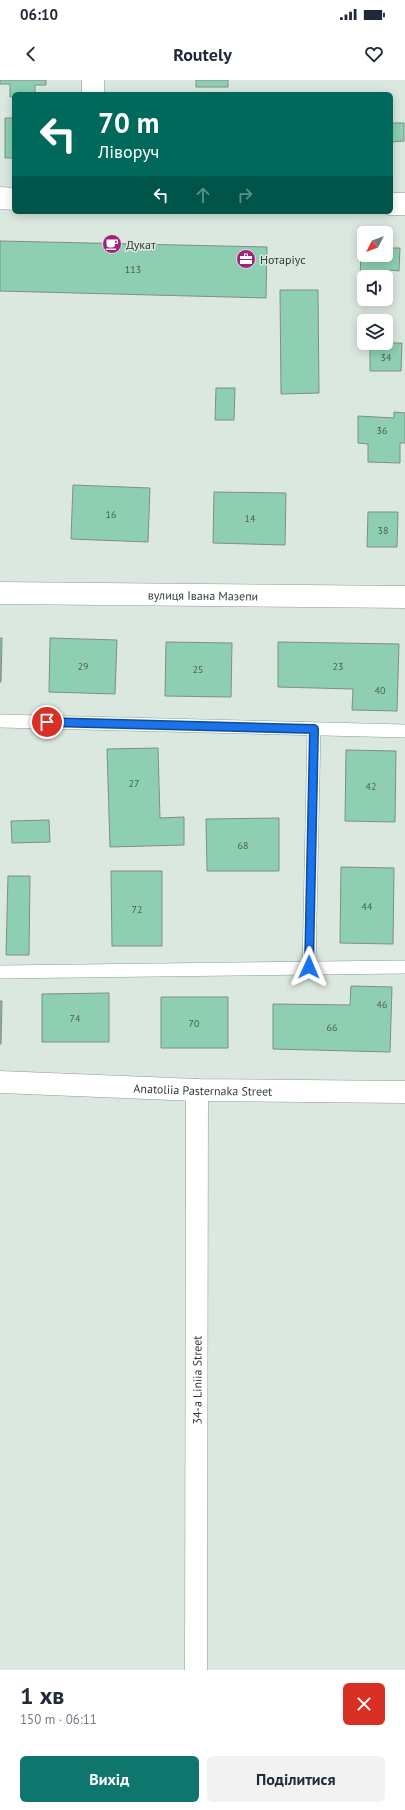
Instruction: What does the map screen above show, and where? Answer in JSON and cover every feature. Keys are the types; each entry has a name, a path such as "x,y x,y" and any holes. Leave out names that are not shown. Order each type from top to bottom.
{"street":[{"path":"93,92 94,80"},
{"path":"0,198 12,199"},
{"path":"393,204 405,204"},
{"name":"вулиця Івана Мазепи","path":"0,593 405,597"},
{"name":"Anatoliia Pasternaka Street","path":"1,1085 197,1090 405,1092"},
{"name":"34-a Liniia Street","path":"196,1670 197,1090"}],"lane":[{"path":"0,721 405,731"},
{"path":"309,967 314,729"},
{"path":"0,972 405,967"}],"building":[{"path":"0,80 46,80 46,85 35,85 35,92 12,92 12,97 10,97 10,84 0,84"},
{"path":"196,80 228,80 228,87 196,87"},
{"path":"5,118 12,118 12,158 5,158"},
{"path":"393,123 404,123 404,141 393,142"},
{"path":"0,241 267,247 266,298 0,291"},
{"path":"393,248 400,248 399,271 360,270 361,262 393,262"},
{"path":"280,290 318,290 319,393 281,394"},
{"path":"393,343 402,343 401,371 370,371 370,350 393,350"},
{"path":"216,388 235,388 234,420 215,420"},
{"path":"394,412 405,413 405,443 400,443 400,463 368,462 368,444 358,443 358,416 394,418"},
{"path":"73,485 150,488 148,542 71,539"},
{"path":"214,492 286,493 285,545 213,543"},
{"path":"368,512 398,512 397,547 367,547"},
{"path":"0,638 2,638 1,682 0,682"},
{"path":"50,638 117,640 115,694 49,692"},
{"path":"166,642 232,643 231,697 165,696"},
{"path":"278,642 399,644 397,711 352,710 353,689 278,687"},
{"path":"158,748 160,818 184,817 184,845 110,847 107,749"},
{"path":"346,750 396,751 395,822 345,821"},
{"path":"279,818 279,871 207,871 206,819"},
{"path":"49,820 50,842 12,843 11,821"},
{"path":"341,867 394,868 393,944 340,943"},
{"path":"111,871 162,871 162,946 112,946"},
{"path":"8,876 30,876 29,955 6,955"},
{"path":"351,986 392,987 390,1052 273,1049 273,1004 350,1005"},
{"path":"109,993 109,1042 42,1042 42,994"},
{"path":"161,997 228,997 228,1048 161,1048"},
{"path":"0,1001 2,1001 1,1044 0,1044"}],"place":[{"name":"Дукат","path":"112,244"},
{"name":"Нотаріус","path":"246,259"}],"route":[{"path":"47,722 314,729 309,967"}]}
